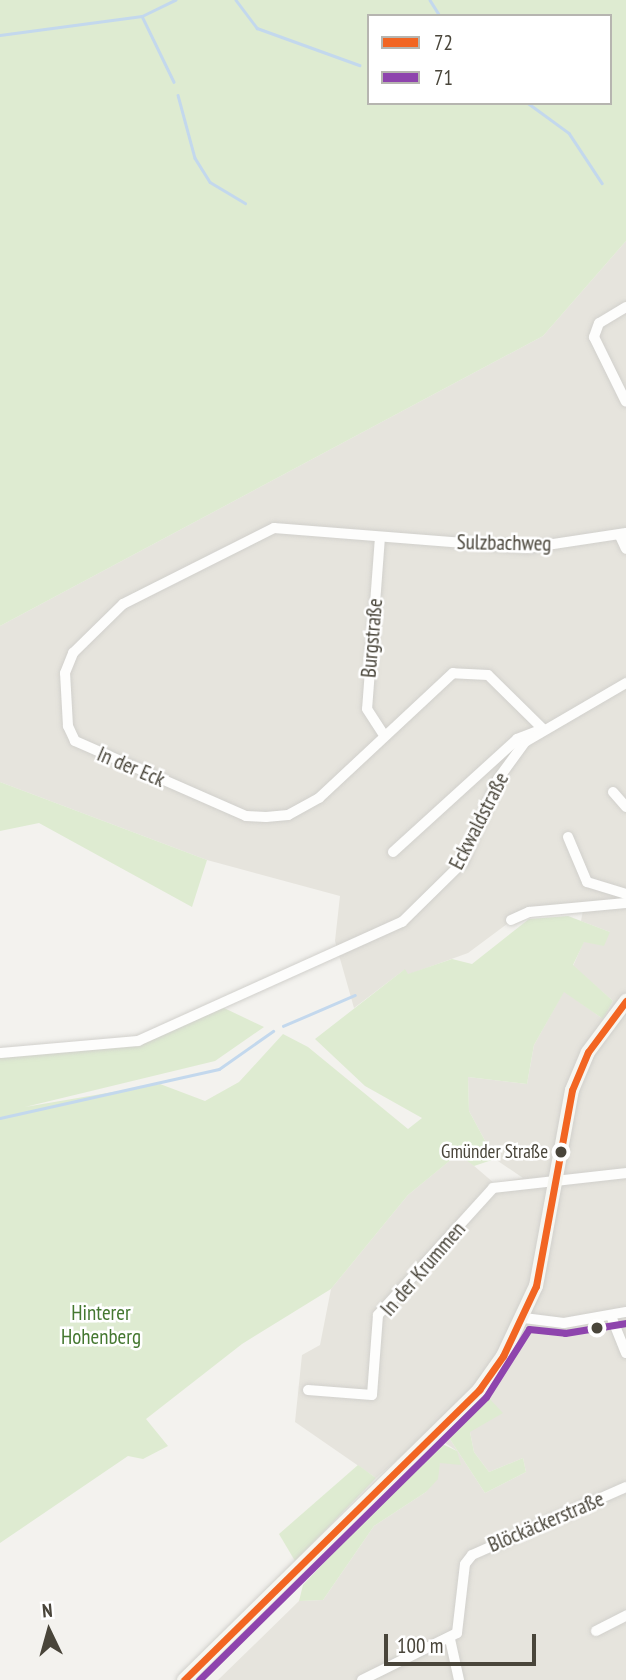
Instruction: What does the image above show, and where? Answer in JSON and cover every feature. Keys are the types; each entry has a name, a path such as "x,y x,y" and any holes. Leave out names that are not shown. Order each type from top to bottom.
{"main road":[{"path":"184,1680 479,1390 524,1318 544,1254 551,1181 563,1123 588,1052 626,1002"}],"street":[{"path":"626,307 599,323 594,337 626,402"},
{"name":"In der Eck","path":"380,537 297,526 247,539 99,622 65,673 68,726 75,741 246,816 302,809 453,673 467,670 488,675 543,729"},
{"path":"623,534 626,549"},
{"name":"Sulzbachweg","path":"380,537 527,548 623,534"},
{"name":"Burgstraße","path":"380,537 367,709 384,735"},
{"name":"Eckwaldstraße","path":"0,1053 138,1041 368,940 402,922 457,870 498,779 524,741 626,683"},
{"path":"393,852 517,739 543,729"},
{"path":"613,792 626,807"},
{"path":"568,837 587,882 626,894"},
{"path":"511,919 529,912 626,903"},
{"path":"551,1181 626,1173"},
{"name":"In der Krummen","path":"308,1390 372,1395 379,1315 493,1188 551,1181"},
{"path":"524,1318 564,1323 626,1312"},
{"path":"611,1316 626,1353"},
{"name":"Blöckäckerstraße","path":"459,1680 450,1639 457,1633 465,1564 472,1555 626,1488"},
{"path":"596,1631 626,1616"},
{"path":"362,1680 450,1639"}],"shaded area":[{"path":"626,241 626,1680 218,1680 299,1601 323,1600 374,1526 426,1492 440,1463 457,1451 429,1432 376,1478 295,1422 302,1355 320,1345 331,1289 408,1195 459,1153 494,1183 523,1178 495,1159 469,1111 468,1077 527,1084 534,1045 564,991 603,1019 613,1001 573,966 584,941 610,932 581,921 584,905 531,906 468,953 407,975 404,970 354,1008 335,941 340,896 207,860 0,782 0,626 543,336","holes":["470,1432 474,1452 489,1472 523,1458 526,1472 485,1493 446,1433"]}],"green space":[{"path":"0,0 626,0 626,241 543,336 0,626"},
{"path":"0,782 207,860 192,907 39,823 0,831"},
{"name":"Hinterer Hohenberg","path":"568,916 610,932 604,946 584,942 573,965 613,1001 603,1019 564,992 534,1045 527,1084 468,1077 469,1111 495,1159 474,1166 458,1154 408,1195 331,1289 242,1344 146,1419 168,1446 143,1459 128,1456 0,1543 0,1055 98,1049 224,1008 264,1027 215,1061 25,1107 160,1084 205,1101 239,1082 283,1034 308,1047 408,1129 422,1118 365,1086 315,1039 405,969 408,974 452,959 472,964 529,919"},
{"path":"486,1395 503,1413 470,1432 474,1452 489,1472 523,1458 526,1472 485,1493 446,1433"},
{"path":"438,1442 457,1451 461,1465 440,1463 438,1479 426,1492 374,1526 323,1600 299,1601 303,1585"},
{"path":"358,1465 376,1478 295,1561 279,1534"}],"waterway":[{"path":"0,35 142,16 175,0"},
{"path":"236,0 257,28 359,65"},
{"path":"430,0 439,14"},
{"path":"142,16 174,82"},
{"path":"178,95 195,158 210,182 245,203"},
{"path":"531,105 569,133 602,183"},
{"path":"283,1026 355,995"},
{"path":"0,1118 219,1069 273,1031"}],"transit line":[{"name":"72","path":"184,1680 479,1390 503,1356 536,1286 572,1090 588,1052 626,1001"},
{"name":"71","path":"199,1680 486,1397 529,1329 565,1333 626,1323"}],"place":[{"name":"Gmünder Straße","path":"561,1152"}]}
